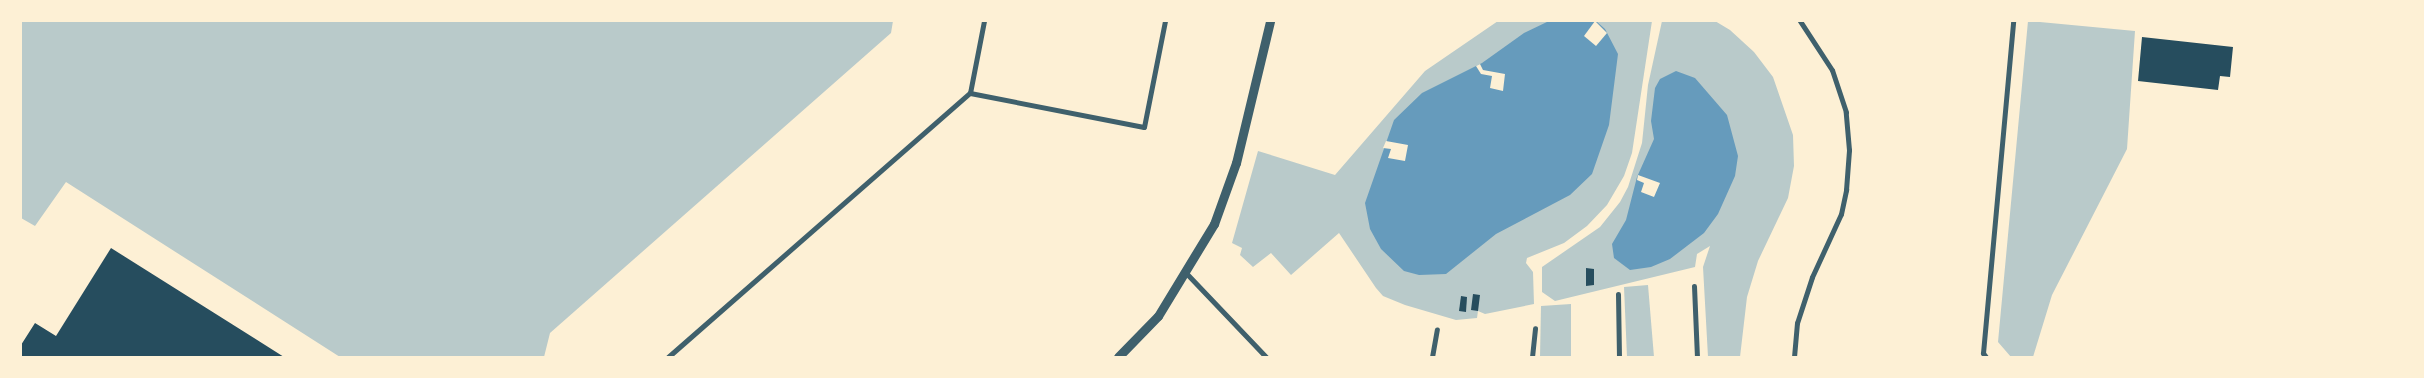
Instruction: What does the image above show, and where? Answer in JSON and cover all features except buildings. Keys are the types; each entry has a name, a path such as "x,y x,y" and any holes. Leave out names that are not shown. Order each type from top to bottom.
{"street":[{"path":"668,357 970,93 984,21"},
{"path":"970,93 1144,127 1165,21"},
{"path":"1118,357 1158,316 1187,274 1214,224 1236,163 1270,21"},
{"path":"1794,357 1797,323 1809,286 1841,214 1846,190 1849,150 1846,112 1832,70 1800,21"},
{"path":"1986,357 1983,353 2013,21"},
{"path":"1187,274 1266,357"},
{"path":"1694,286 1697,357"},
{"path":"1618,294 1619,357"},
{"path":"1532,357 1535,328"},
{"path":"1432,357 1437,329"}],"shaded area":[{"path":"21,21 893,21 891,33 550,333 544,357 340,357 66,182 35,226 21,218"},
{"path":"1498,21 1652,21 1632,153 1624,176 1607,205 1587,226 1564,243 1527,258 1526,263 1533,272 1534,304 1485,314 1478,311 1477,318 1456,320 1405,305 1383,296 1339,233 1291,275 1271,253 1253,267 1240,255 1242,248 1232,243 1258,151 1335,175 1425,71"},
{"path":"1662,21 1715,21 1730,30 1754,52 1773,77 1793,135 1794,166 1788,198 1758,261 1747,297 1740,357 1708,357 1703,267 1710,246 1697,254 1695,267 1555,301 1542,292 1542,267 1600,227 1620,202 1628,187 1642,143 1648,85"},
{"path":"2028,21 2135,31 2127,149 2052,295 2033,357 2011,357 1998,342"},
{"path":"1648,285 1654,357 1627,357 1624,287"},
{"path":"1571,304 1571,357 1540,357 1541,306"}],"water":[{"path":"1549,21 1596,21 1605,29 1618,54 1609,125 1592,174 1570,195 1496,234 1446,274 1419,275 1404,271 1381,249 1370,229 1365,203 1394,120 1422,93 1482,63 1524,33"},
{"path":"1676,71 1695,78 1727,115 1738,156 1735,176 1718,214 1704,233 1670,259 1651,267 1630,270 1614,258 1612,244 1626,220 1637,177 1654,139 1651,121 1655,88 1660,79"}],"pier":[{"path":"1595,21 1607,33 1596,46 1584,36"},
{"path":"1480,64 1483,70 1505,74 1503,91 1490,88 1492,76 1481,74 1476,66"},
{"path":"1386,141 1408,145 1405,161 1388,158 1391,149 1383,148"},
{"path":"1638,175 1660,183 1654,197 1641,192 1644,183 1637,180"}]}
